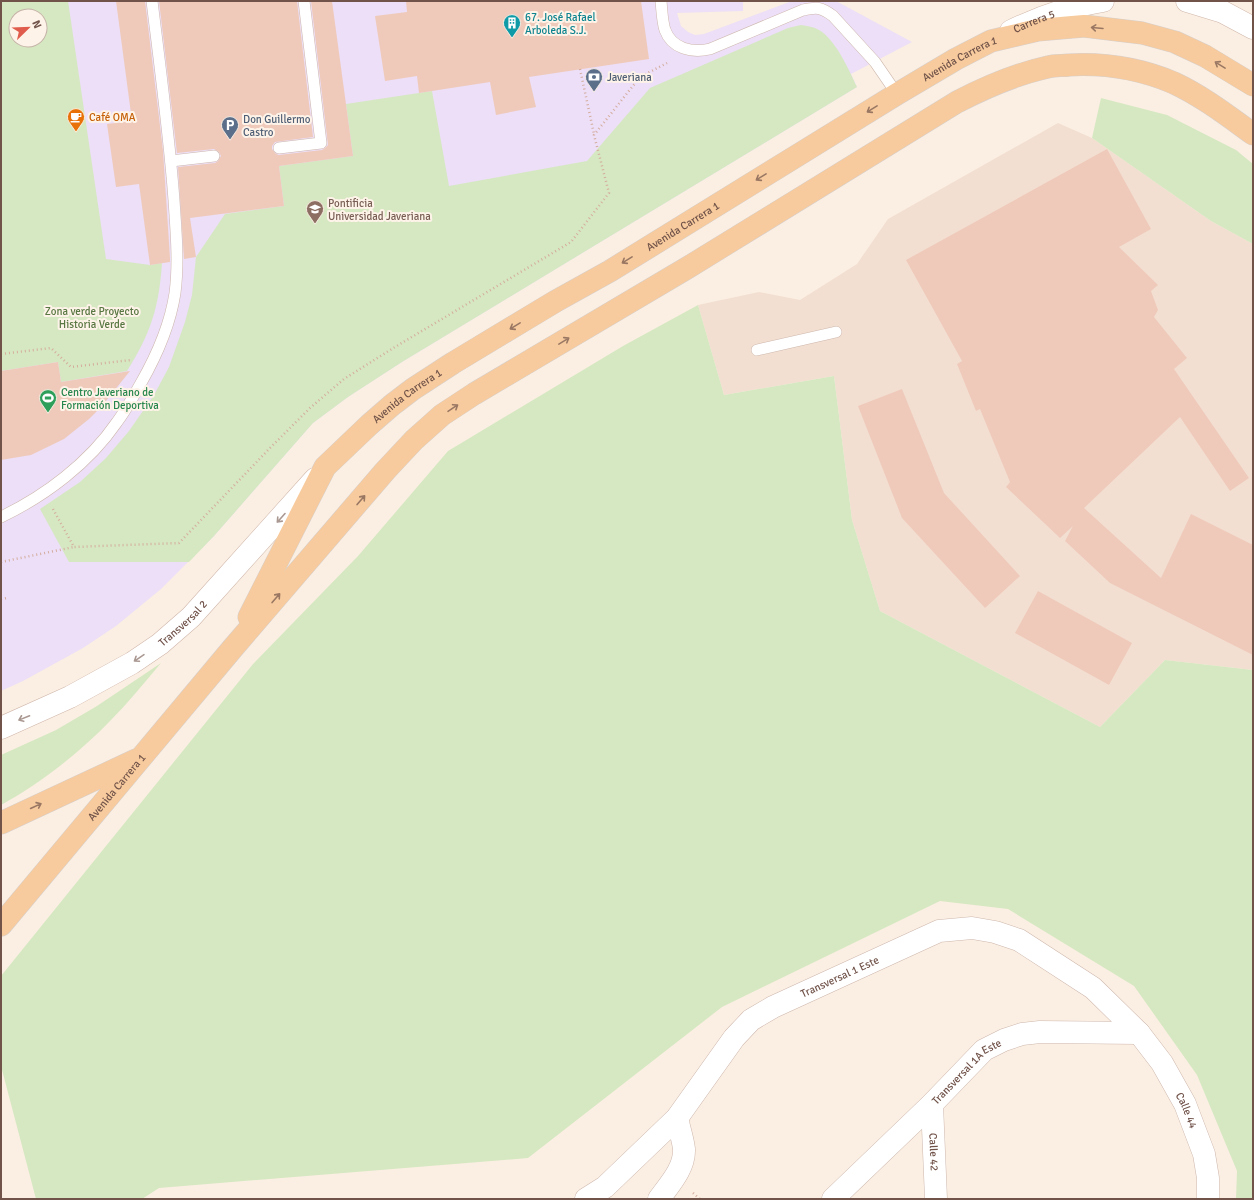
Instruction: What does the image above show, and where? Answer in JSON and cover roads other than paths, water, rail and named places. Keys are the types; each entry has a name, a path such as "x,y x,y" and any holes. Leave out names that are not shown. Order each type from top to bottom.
{"main road":[{"name":"Avenida Carrera 1","path":"232,649 325,468 368,425 392,405 413,389 556,301 610,271 956,59 991,41 1038,30 1084,26 1142,33 1175,42 1205,56 1253,85"},
{"name":"Avenida Carrera 1","path":"1,925 232,649 385,471 414,440 442,416 474,394 687,268 957,102 981,90 1020,75 1050,66 1091,64 1133,70 1174,83 1215,106 1253,134"},
{"path":"1,823 142,757"}],"street":[{"name":"Carrera 5","path":"991,41 1030,22 1084,4 1103,1"},
{"path":"1187,1 1216,6 1253,28"},
{"name":"Transversal 2","path":"1,728 31,716 70,697 132,663 160,644 196,611 325,468"},
{"name":"Transversal 1 Este","path":"586,1199 605,1187 677,1118 734,1038 751,1020 773,1007 939,931 972,928 995,932 1019,940 1093,988 1139,1032"},
{"name":"Transversal 1A Este","path":"833,1199 932,1104 984,1050 1004,1040 1022,1034 1040,1032 1139,1032"},
{"name":"Calle 44","path":"1139,1032 1162,1063 1185,1104 1204,1154 1208,1178 1208,1199"},
{"name":"Calle 42","path":"932,1104 936,1199"},
{"path":"659,1199 675,1177 683,1157 684,1148 677,1118"}],"lane":[{"path":"1,517 44,493 72,472 97,447 117,423 156,358 171,316 175,294 178,260 171,161 152,1"},
{"path":"279,148 321,143 304,1"},
{"path":"661,1 665,30 670,39 678,46 688,51 699,52 710,49 803,10 815,7 825,10 833,16 874,62 897,94"},
{"path":"171,161 214,156"},
{"path":"757,350 836,332"}],"place":[{"name":"67. José Rafael Arboleda S.J.","path":"512,38"},
{"name":"Javeriana","path":"594,92"},
{"name":"Café OMA","path":"76,132"},
{"name":"Don Guillermo Castro","path":"230,140"},
{"name":"Pontificia Universidad Javeriana","path":"315,224"},
{"name":"Centro Javeriano de Formación Deportiva","path":"48,413"}],"park label":[{"name":"Zona verde Proyecto Historia Verde","path":"92,317"}]}
